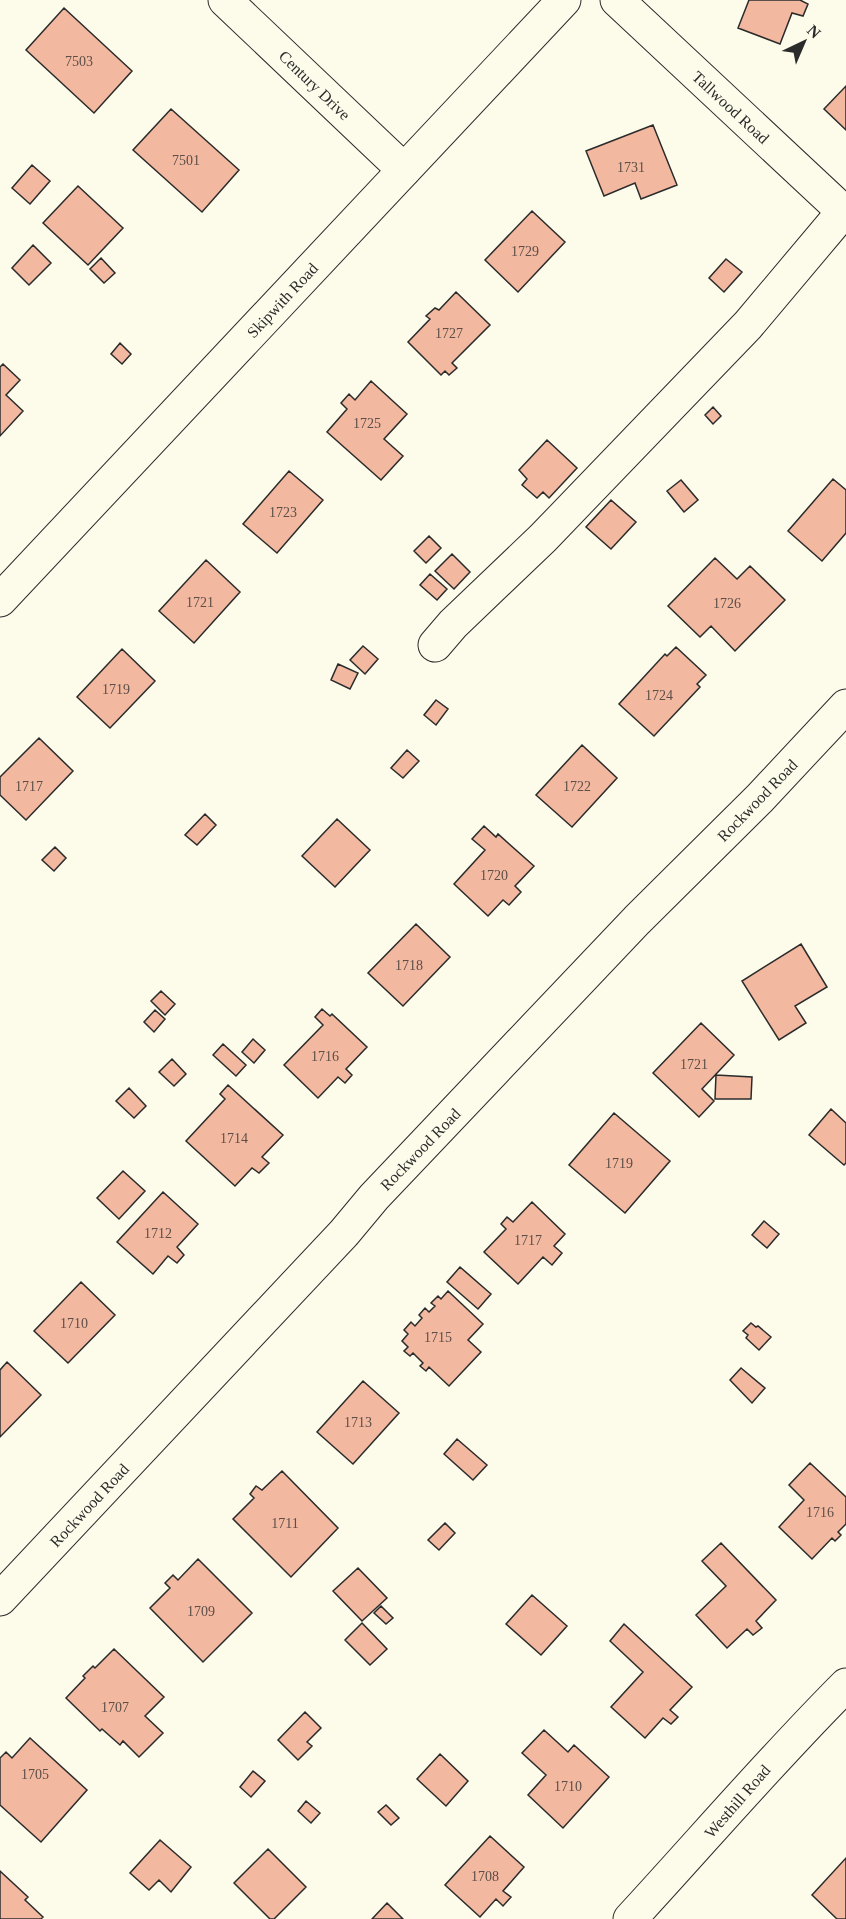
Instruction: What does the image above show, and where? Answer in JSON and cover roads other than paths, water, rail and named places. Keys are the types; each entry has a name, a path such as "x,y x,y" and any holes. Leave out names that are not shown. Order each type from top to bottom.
{"street":[{"name":"Century Drive","path":"225,0 404,170"},
{"name":"Skipwith Road","path":"0,600 564,0"},
{"name":"Tallwood Road","path":"617,0 845,213"},
{"path":"435,645 453,624 543,538 748,325 845,213"},
{"name":"Rockwood Road","path":"0,1599 344,1233 374,1197 637,920 760,798 846,706"},
{"name":"Westhill Road","path":"630,1919 701,1843 793,1738 846,1685"}]}
